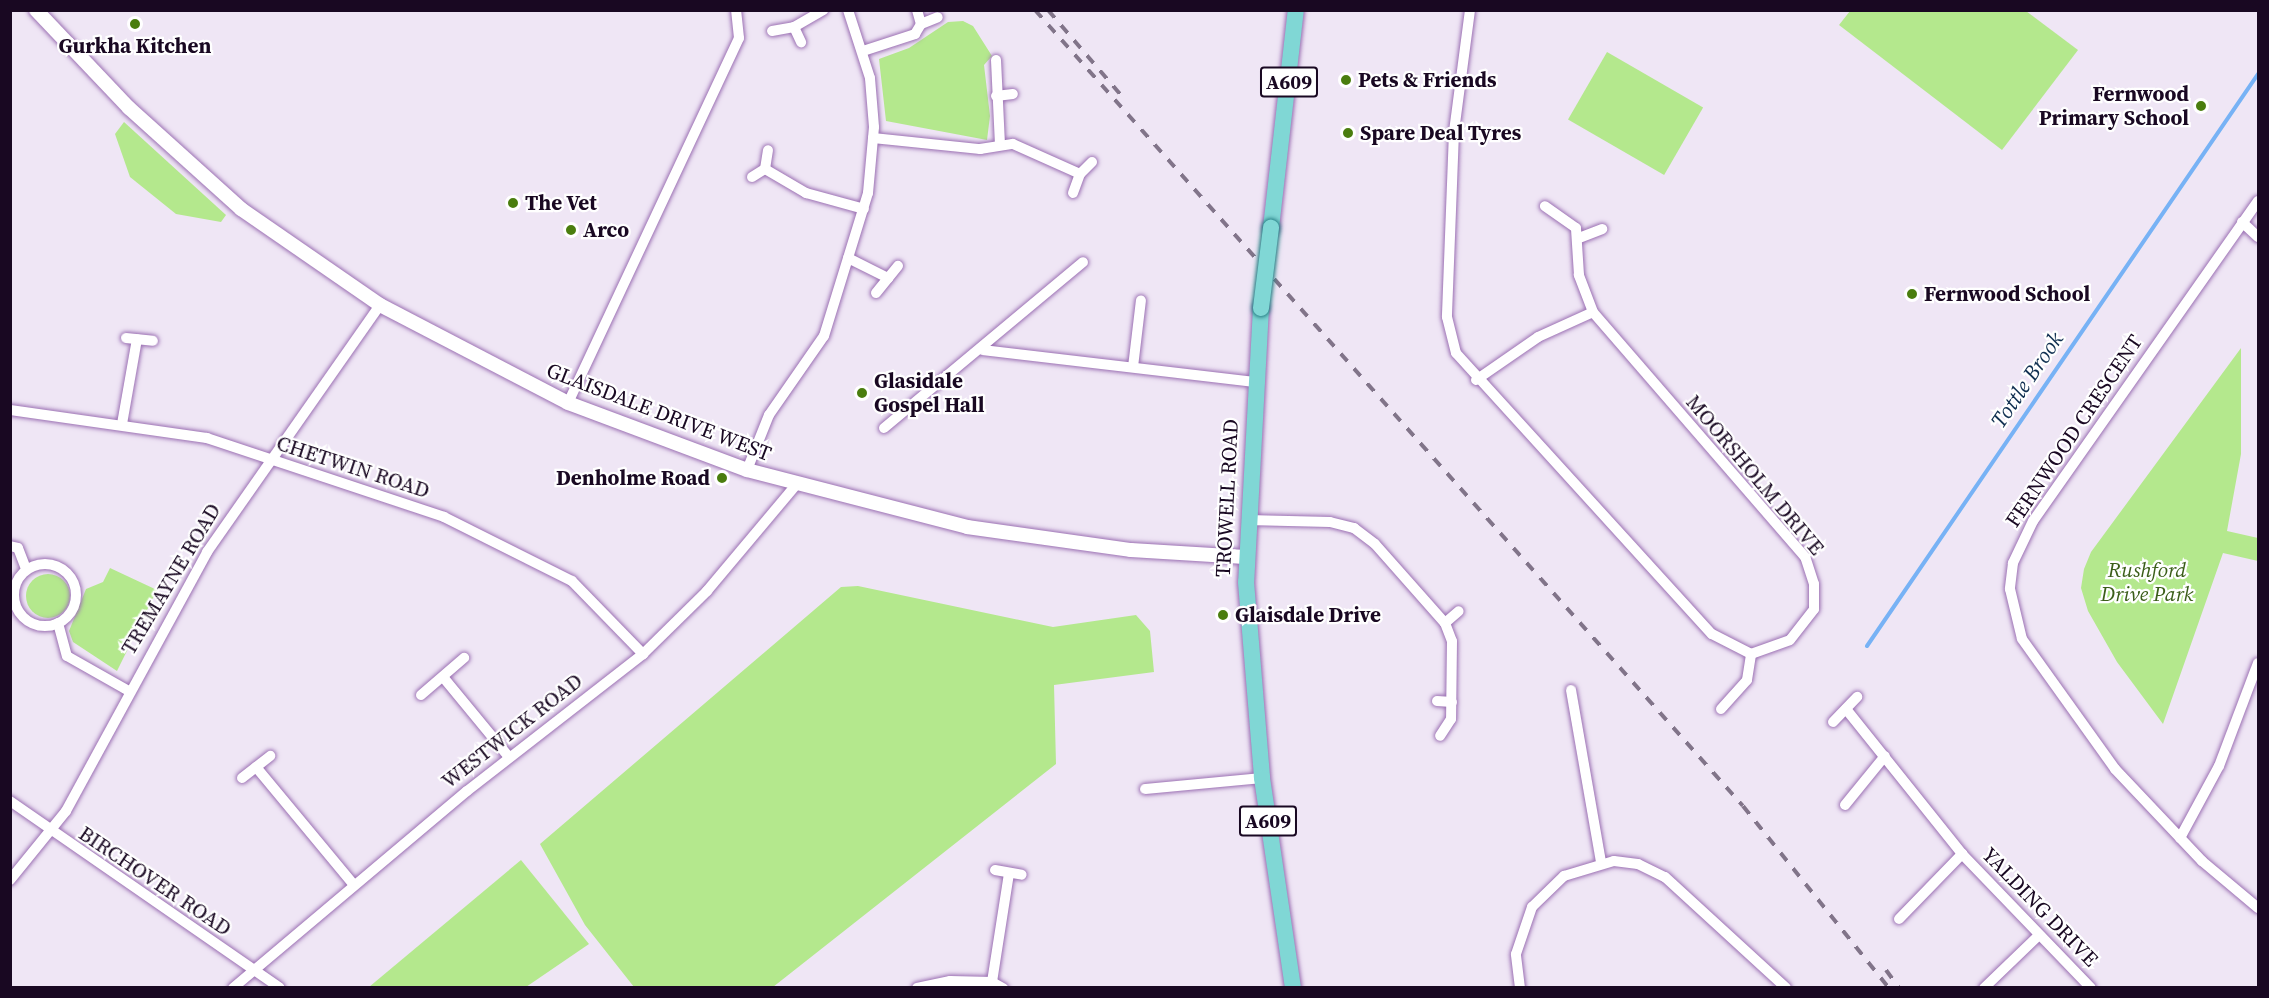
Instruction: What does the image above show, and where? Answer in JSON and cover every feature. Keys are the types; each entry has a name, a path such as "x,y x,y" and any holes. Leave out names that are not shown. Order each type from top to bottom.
{"main road":[{"name":"TROWELL ROAD","path":"1293,987 1262,778 1245,557 1262,308 1296,10"}],"street":[{"name":"GLAISDALE DRIVE WEST","path":"36,10 129,108 241,209 380,305 568,403 747,470 796,485 967,526 1131,550 1245,557"},
{"path":"772,31 794,27 824,10"},
{"path":"747,470 768,415 824,336 864,209 873,138 863,51 848,10"},
{"path":"917,10 921,24"},
{"path":"1470,10 1455,122 1447,317 1456,353 1476,380 1712,634 1751,654 1747,680 1721,709"},
{"path":"568,403 739,38 740,12"},
{"path":"863,51 907,39 921,24 938,17"},
{"path":"794,27 801,42"},
{"path":"996,60 1000,145"},
{"path":"996,96 1013,94"},
{"path":"873,138 980,149 1000,145 1031,148 1080,174"},
{"path":"752,177 765,169 768,150"},
{"path":"1073,193 1080,174 1092,162"},
{"path":"765,169 806,193 864,209"},
{"name":"FERNWOOD CRESCENT","path":"2259,201 2032,521 2010,579 2010,604 2022,639 2115,769 2180,838 2259,908"},
{"path":"1545,206 1571,221 1579,238 1602,229"},
{"path":"2242,222 2259,237"},
{"name":"MOORSHOLM DRIVE","path":"1579,238 1579,275 1593,312 1809,566 1815,595 1808,622 1790,640 1751,654"},
{"path":"848,258 888,278"},
{"path":"884,428 983,350 1083,262"},
{"path":"876,293 898,266"},
{"path":"1133,368 1142,300"},
{"name":"TREMAYNE ROAD","path":"10,880 51,833 118,719 128,690 207,552 268,461 380,305"},
{"path":"1476,380 1538,336 1593,312"},
{"path":"122,424 131,338 153,341"},
{"path":"983,350 1256,382"},
{"name":"CHETWIN ROAD","path":"10,410 122,424 207,438 268,461 382,495 501,542 572,581 644,654"},
{"name":"WESTWICK ROAD","path":"233,987 509,757 644,654 707,591 796,485"},
{"path":"1247,520 1354,528 1375,544 1444,623 1454,653 1451,719 1440,736"},
{"path":"10,546 18,549 26,569"},
{"path":"54,565 73,580 75,601 58,623 30,622 15,604 15,584 26,569 54,565"},
{"path":"1444,623 1459,611"},
{"path":"58,623 67,656 128,690"},
{"path":"421,695 464,658"},
{"path":"2180,838 2219,766 2259,663"},
{"path":"443,676 509,757"},
{"path":"1571,690 1580,707 1601,862"},
{"path":"1833,722 1857,697"},
{"path":"1437,701 1452,702"},
{"name":"YALDING DRIVE","path":"1846,709 1962,854 2038,936 2091,987"},
{"path":"242,778 270,756"},
{"path":"1845,805 1885,756"},
{"path":"256,767 354,885"},
{"path":"1144,789 1262,778"},
{"name":"BIRCHOVER ROAD","path":"10,801 51,833 252,971 280,987"},
{"name":"YALDING DRIVE","path":"1899,919 1962,854"},
{"path":"1520,987 1516,954 1532,907 1564,876 1601,862 1627,861 1665,877 1786,987"},
{"path":"995,870 1022,875"},
{"path":"992,982 1009,873"},
{"path":"1991,985 2038,936"},
{"path":"917,987 950,981 992,982 1003,987"}],"green space":[{"path":"1850,11 2026,11 2078,50 2002,150 1839,25"},
{"path":"963,21 973,26 992,56 984,65 990,116 987,140 886,121 879,59 909,48 948,22"},
{"path":"1607,52 1703,108 1664,175 1568,120"},
{"path":"124,122 226,215 221,222 176,214 130,177 115,134"},
{"name":"Rushford Drive Park","path":"2241,348 2241,454 2227,531 2258,538 2258,561 2223,553 2163,724 2117,662 2088,611 2081,588 2084,569 2091,552"},
{"path":"110,568 157,590 117,671 73,642 69,631 86,589 103,582"},
{"path":"48,574 63,581 70,596 63,611 48,618 33,611 26,596 33,581"},
{"path":"858,586 1053,627 1136,615 1150,631 1154,672 1054,685 1056,764 773,987 634,987 585,925 540,844 841,587"},
{"path":"521,860 589,944 526,987 369,987"}],"waterway":[{"name":"Tottle Brook","path":"1867,646 2258,74"}],"railway":[{"path":"1035,10 1743,806 1889,988"},
{"path":"1048,10 1120,94"},
{"path":"1886,970 1899,988"}],"place":[{"name":"Gurkha Kitchen","path":"135,24"},
{"name":"Pets & Friends","path":"1346,80"},
{"name":"Fernwood Primary School","path":"2201,106"},
{"name":"Spare Deal Tyres","path":"1348,133"},
{"name":"The Vet","path":"513,203"},
{"name":"Arco","path":"571,230"},
{"name":"Fernwood School","path":"1912,294"},
{"name":"Glasidale Gospel Hall","path":"862,393"},
{"name":"Denholme Road","path":"722,478"},
{"name":"Glaisdale Drive","path":"1223,615"}]}
